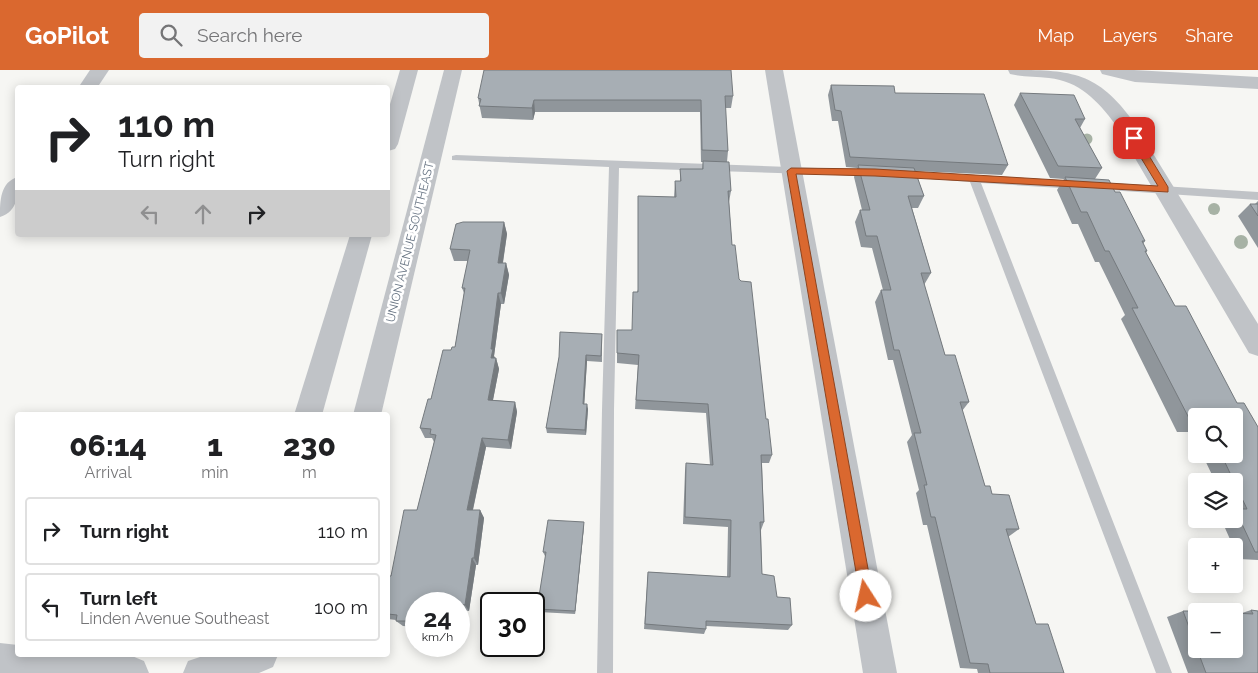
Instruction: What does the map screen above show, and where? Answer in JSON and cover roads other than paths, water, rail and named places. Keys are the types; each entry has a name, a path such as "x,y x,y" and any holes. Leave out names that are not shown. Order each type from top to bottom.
{"street":[{"path":"89,85 100,70"},
{"path":"390,137 409,70"},
{"name":"UNION AVENUE SOUTHEAST","path":"368,412 453,70"},
{"path":"774,70 880,673"},
{"path":"1017,70 1063,73 1091,85 1109,100 1258,346"},
{"path":"1110,70 1136,76 1258,83"},
{"path":"0,208 15,188"},
{"path":"309,412 360,237"},
{"path":"200,673 246,659"},
{"path":"0,660 132,673"}],"lane":[{"path":"456,158 875,173 1258,196"},
{"path":"605,673 608,410 614,164"},
{"path":"974,179 1164,673"}]}
